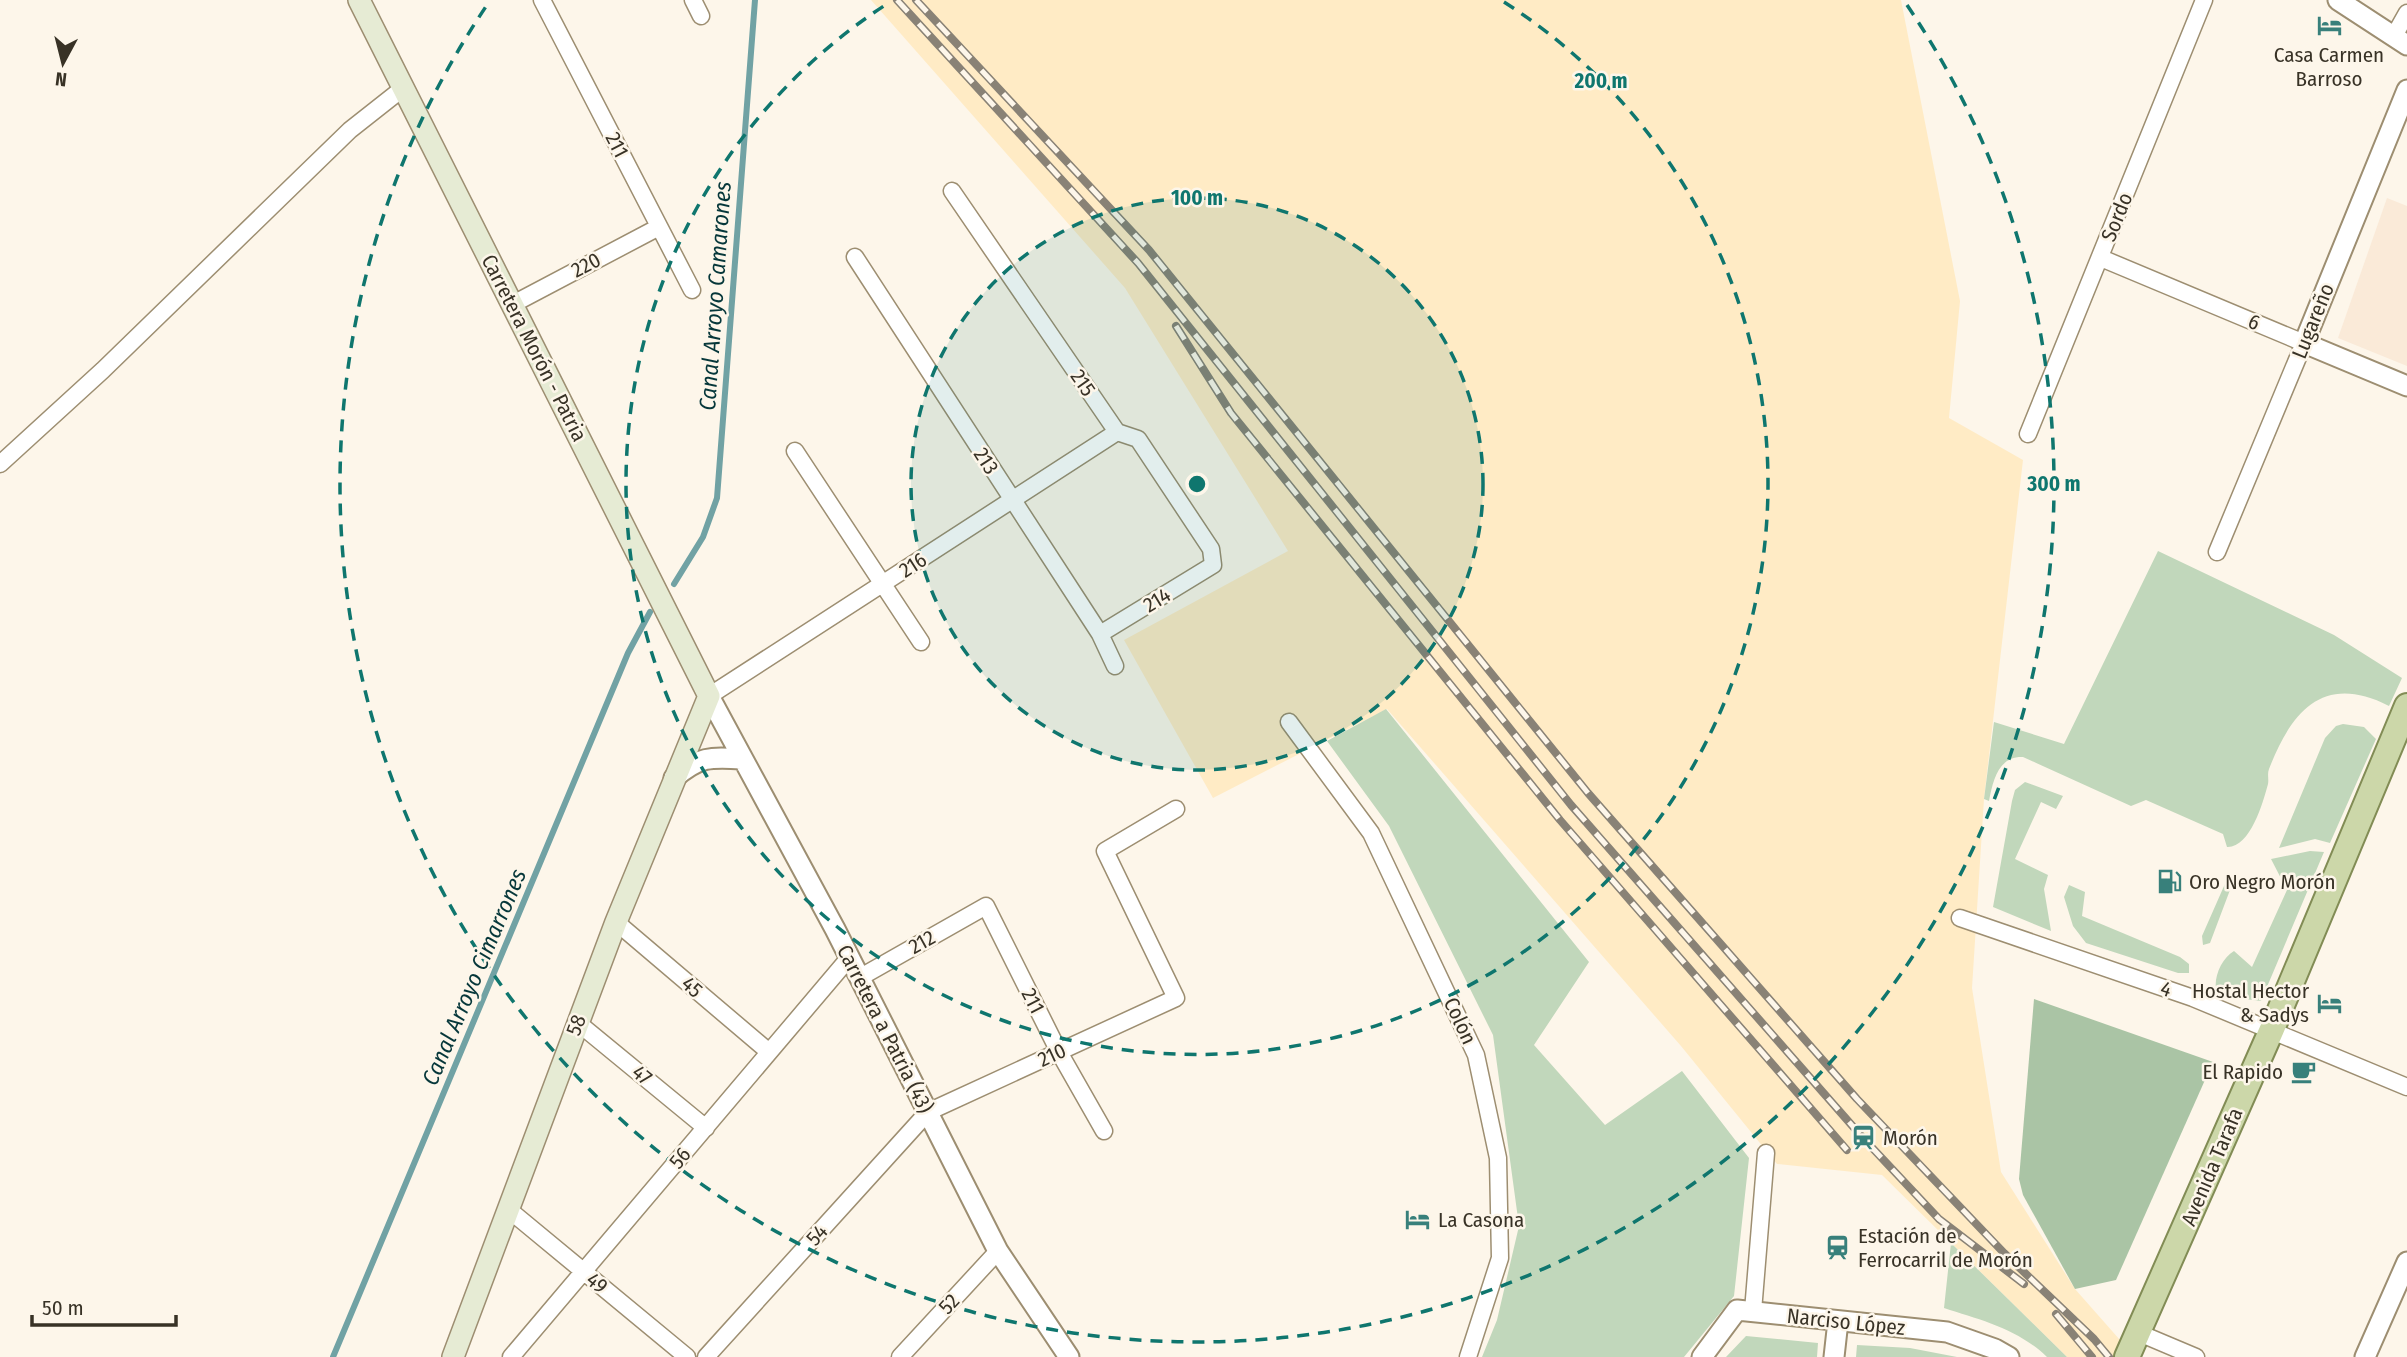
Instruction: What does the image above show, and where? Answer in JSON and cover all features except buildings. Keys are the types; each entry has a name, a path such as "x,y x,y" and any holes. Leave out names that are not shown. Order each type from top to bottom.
{"main road":[{"name":"Carretera Morón - Patria","path":"359,0 709,696"},
{"name":"58","path":"453,1357 616,922 671,781 709,696"},
{"name":"Avenida Tarafa","path":"2127,1357 2404,721"}],"street":[{"name":"211","path":"542,0 692,290"},
{"path":"693,0 701,16"},
{"name":"Sordo","path":"2028,433 2204,0"},
{"path":"2338,0 2401,40 2407,13"},
{"path":"0,464 103,370 350,130 402,89"},
{"name":"Lugareño","path":"2217,552 2407,90"},
{"name":"215","path":"952,191 1117,432 1138,439 1211,549 1213,565"},
{"name":"220","path":"513,304 659,227"},
{"name":"213","path":"855,257 1100,634 1115,666"},
{"name":"6","path":"2101,258 2407,386"},
{"name":"216","path":"709,696 1117,432"},
{"path":"795,451 921,642"},
{"name":"214","path":"1100,634 1213,565"},
{"name":"Carretera a Patria (43)","path":"709,696 849,958 998,1251 1069,1357"},
{"name":"Colón","path":"1289,722 1371,832 1476,1055 1498,1158 1500,1258 1468,1357"},
{"path":"671,781 690,765 706,757 743,759"},
{"name":"210","path":"928,1112 1176,998 1105,852 1176,809"},
{"name":"211","path":"986,906 1059,1052 1104,1131"},
{"name":"212","path":"859,978 986,906"},
{"name":"4","path":"1960,918 2193,998 2407,1087"},
{"name":"45","path":"616,922 769,1052"},
{"name":"56","path":"510,1357 849,958"},
{"name":"47","path":"577,1023 706,1128"},
{"name":"54","path":"706,1357 928,1112"},
{"path":"1702,1357 1737,1310 1753,1311 1766,1153"},
{"name":"49","path":"508,1209 687,1357"},
{"name":"52","path":"900,1357 998,1251"},
{"path":"2365,1357 2407,1262"},
{"name":"Narciso López","path":"1753,1311 1947,1332 1995,1349 2009,1357"},
{"path":"1834,1357 1838,1321"},
{"path":"2138,1333 2196,1357"}],"shaded area":[{"path":"871,0 1901,0 1960,301 1949,418 2023,460 1984,799 1972,988 2001,1172 2075,1289 2135,1357 2067,1357 1882,1175 1777,1164 1681,1046 1387,709 1213,798 1124,640 1288,551 1125,288"},
{"path":"2387,198 2407,206 2407,366 2338,338"}],"green space":[{"path":"2158,551 2334,635 2402,678 2389,706 2366,697 2346,694 2329,696 2313,703 2300,714 2288,730 2269,769 2263,802 2249,833 2235,845 2227,847 2223,834 2146,800 2131,806 2023,757 2002,765 1995,778 1989,801 1984,799 1994,722 2064,744"},
{"path":"1386,709 1589,962 1534,1045 1605,1125 1682,1071 1749,1158 1734,1296 1684,1357 1482,1357 1497,1320 1519,1226 1493,1035 1389,826 1327,741"},
{"path":"2343,724 2364,727 2376,739 2330,843 2315,839 2279,848 2325,738 2336,726"},
{"path":"2025,782 2063,796 2056,809 2041,802 2015,859 2048,875 2044,889 2051,931 1993,907 2012,801 2015,790"},
{"path":"2310,851 2324,852 2261,1001 2244,999 2216,989 2220,968 2234,951 2252,967 2287,890 2271,859"},
{"path":"2228,877 2235,879 2237,884 2230,890 2210,943 2203,945 2202,936"},
{"path":"2069,885 2085,892 2082,916 2180,957 2189,964 2189,973 2178,973 2086,943 2073,926 2064,897"},
{"path":"2034,999 2213,1062 2116,1280 2075,1289 2023,1195 2019,1179"},
{"path":"1951,1243 2067,1357 2047,1357 2011,1332 1944,1308"},
{"path":"1746,1336 1818,1343 1817,1357 1726,1357"},
{"path":"1857,1345 1910,1348 1957,1357 1856,1357"}],"waterway":[{"name":"Canal Arroyo Camarones","path":"674,584 703,537 717,498 755,0"},
{"name":"Canal Arroyo Cimarrones","path":"333,1357 628,653 650,612"}],"railway":[{"path":"897,0 1138,263 1571,805 1863,1138 1939,1219 2024,1284"},
{"path":"916,0 1149,250 1588,793 1857,1099 2004,1253 2094,1339 2109,1357"},
{"path":"1176,326 1231,413 1560,820 1847,1150"},
{"path":"2056,1314 2092,1357"}],"place":[{"name":"Casa Carmen Barroso","path":"2329,26"},
{"name":"Oro Negro Morón","path":"2169,882"},
{"name":"Hostal Hector & Sadys","path":"2329,1003"},
{"name":"El Rapido","path":"2303,1072"},
{"name":"Morón","path":"1863,1138"},
{"name":"La Casona","path":"1418,1220"},
{"name":"Estación de Ferrocarril de Morón","path":"1838,1248"}]}
